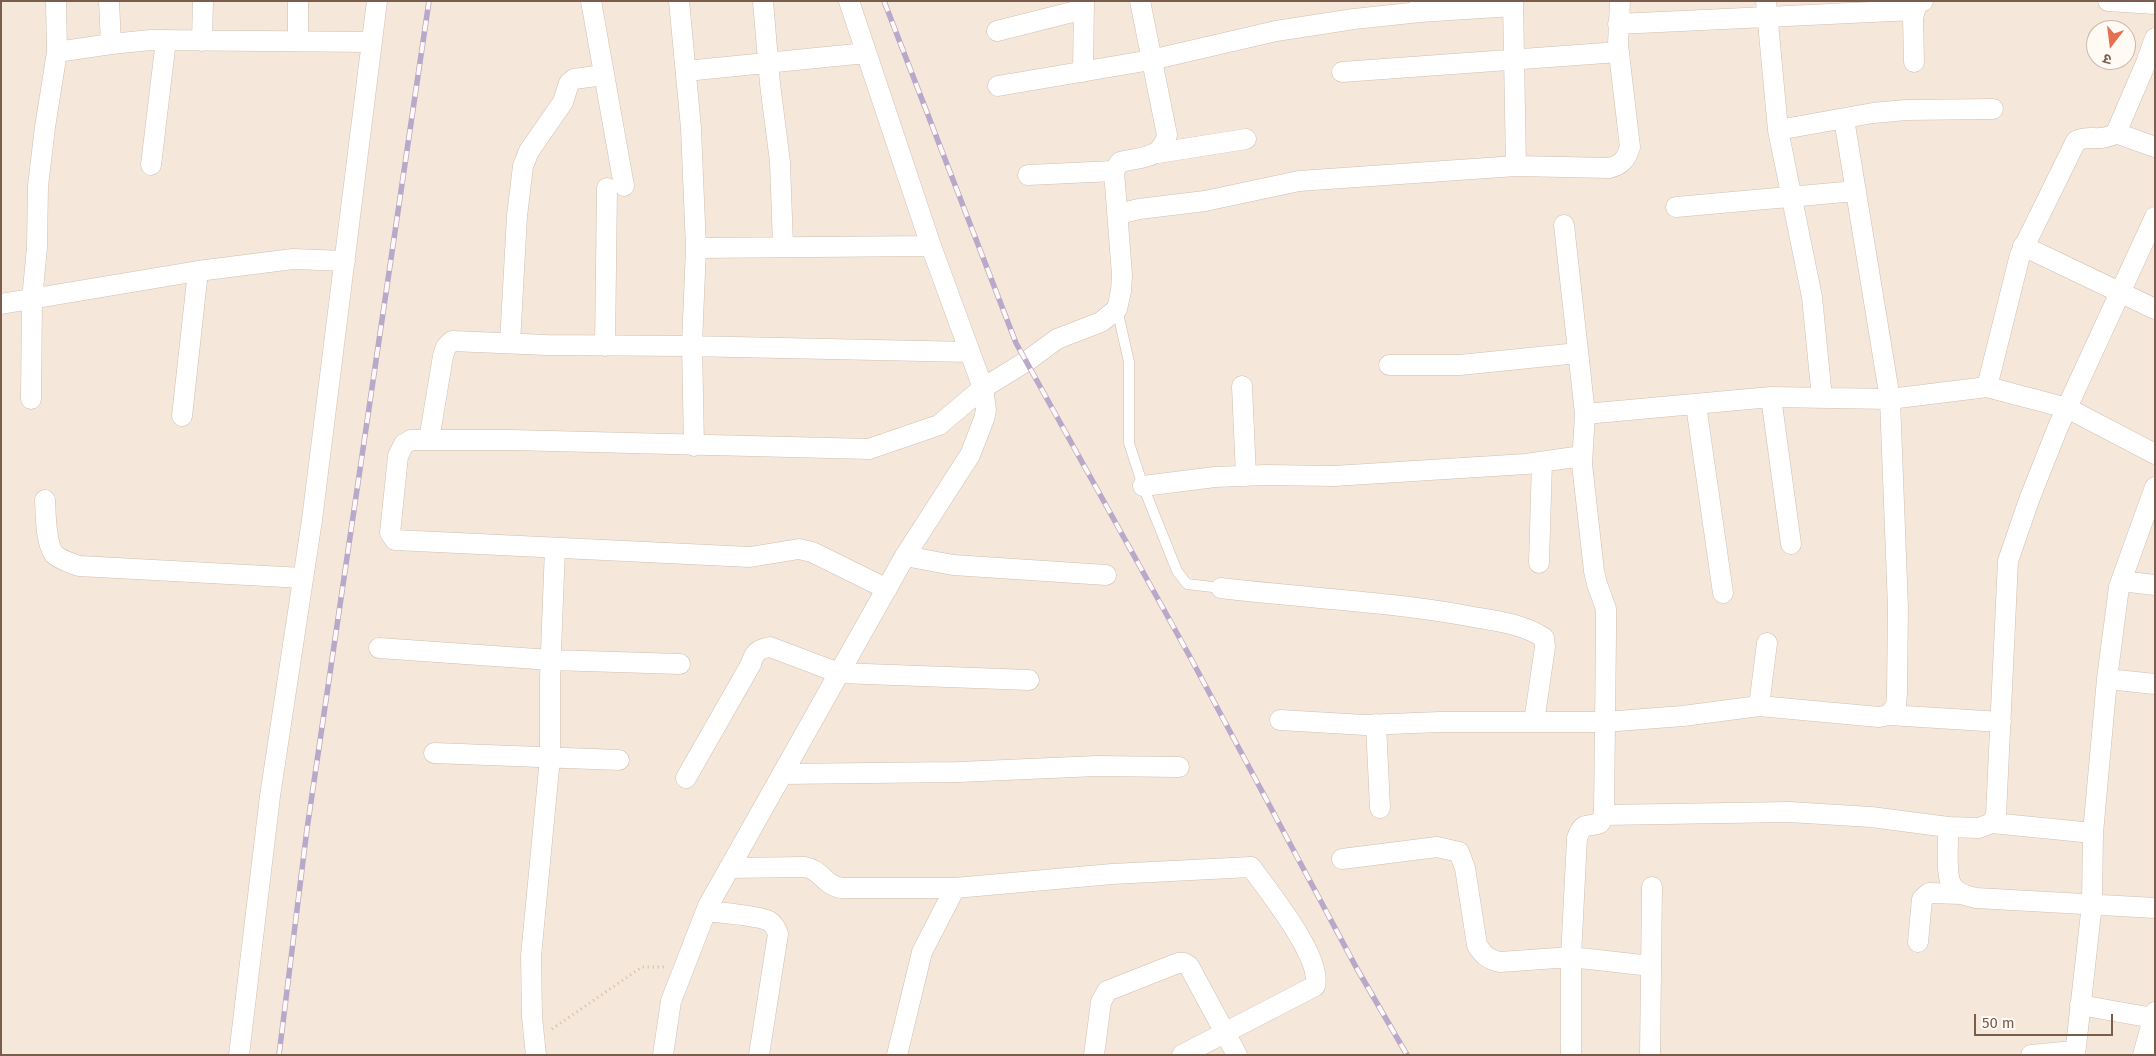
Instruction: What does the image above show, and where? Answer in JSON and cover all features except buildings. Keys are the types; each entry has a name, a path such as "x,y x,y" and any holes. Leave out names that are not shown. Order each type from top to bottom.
{"street":[{"path":"31,399 32,300 37,247 38,186 57,52 56,1"},
{"path":"109,1 111,44"},
{"path":"202,41 203,1"},
{"path":"298,1 298,42"},
{"path":"239,1055 270,796 303,578 377,1"},
{"path":"591,1 604,75 616,187 605,346"},
{"path":"679,1 691,128 696,248 692,346 694,446"},
{"path":"763,1 780,162 783,246"},
{"path":"663,1055 671,1001 706,911 905,556 974,447 986,410 983,388 931,246 849,1"},
{"path":"1140,1 1167,135 1165,144 1158,153"},
{"path":"1118,214 1139,209 1205,201 1299,181 1516,166 1609,168 1619,165 1627,157 1630,147 1619,52 1618,24 1620,1"},
{"path":"2108,1 2155,4"},
{"path":"998,86 1151,60 1276,31 1420,7 1513,3 1516,166"},
{"path":"997,31 1084,5 1083,72"},
{"path":"1618,24 1767,10 1918,6 1913,17 1914,62"},
{"path":"1767,10 1778,130 1812,297 1822,398"},
{"path":"1987,387 2023,246 2076,141 2082,138 2108,138 2116,133 2151,63 2155,38"},
{"path":"57,52 111,44 166,40 371,42"},
{"path":"151,165 166,40"},
{"path":"1342,72 1619,52"},
{"path":"686,71 866,53"},
{"path":"510,344 517,216 523,166 529,151 563,102 569,83 574,79 604,75"},
{"path":"1778,130 1906,110 1994,109"},
{"path":"1844,119 1890,399 1898,608 1896,706 1889,715"},
{"path":"2116,133 2155,147"},
{"path":"887,588 812,552 799,549 750,556 395,540 391,536 397,466 401,449 404,444 411,440 510,440 869,449 939,425 983,388 1028,361 1057,339 1100,322 1117,309 1122,275 1114,171 1120,162 1158,153 1246,139"},
{"path":"1028,175 1114,171"},
{"path":"1676,207 1856,191"},
{"path":"1992,823 1996,815 2008,561 2029,500 2066,408 2155,217"},
{"path":"1564,225 1585,414 1582,456 1594,572 1606,609 1604,814 1600,823 1584,825 1580,829 1577,838 1572,956 1571,1055"},
{"path":"696,248 931,246"},
{"path":"2023,246 2155,309"},
{"path":"1,304 198,272 293,259 345,261"},
{"path":"182,416 198,272"},
{"path":"429,440 446,347 452,341 510,344 970,352"},
{"path":"1389,366 1460,365 1578,353"},
{"path":"1242,386 1246,476"},
{"path":"1585,414 1771,397 1890,399 1987,387 2066,408 2155,454"},
{"path":"1771,397 1791,544"},
{"path":"1696,405 1722,593"},
{"path":"1143,486 1246,476 1334,476 1542,462 1582,456"},
{"path":"1539,563 1542,462"},
{"path":"2031,1055 2074,1053 2092,904 2093,833 2107,679 2121,581 2155,487"},
{"path":"45,500 48,534 55,554 68,563 79,566 303,578"},
{"path":"535,1048 532,1016 531,956 550,758 555,548"},
{"path":"905,556 953,565 1106,576"},
{"path":"2121,581 2155,585"},
{"path":"1221,588 1294,597 1333,598 1420,607 1532,630 1544,638 1545,647 1534,722"},
{"path":"1759,706 1767,643"},
{"path":"686,778 751,664 754,654 761,648 770,647 839,673 1029,680"},
{"path":"380,648 551,660 680,664"},
{"path":"2107,679 2155,684"},
{"path":"1280,720 1376,724 1604,722 1684,716 1759,706 1880,717 1889,715 2001,722"},
{"path":"1376,724 1380,808"},
{"path":"434,753 619,760"},
{"path":"782,774 959,772 1097,766 1179,767"},
{"path":"1604,814 1789,812 1871,817 1948,827 1979,828 1992,823 2093,833"},
{"path":"1948,827 1949,878 1953,888 1962,894"},
{"path":"1342,859 1437,847 1459,852 1465,868 1477,945 1483,955 1500,962 1572,956 1651,966"},
{"path":"729,868 805,866 814,868 832,886 842,888 955,888 1112,874 1251,867 1302,940 1317,978 1315,986 1182,1055"},
{"path":"1650,1055 1652,887"},
{"path":"897,1055 922,952 955,888"},
{"path":"1918,942 1922,899 1929,893 1962,894 1976,898 2155,908"},
{"path":"706,911 769,921 775,927 778,934 759,1055"},
{"path":"1094,1055 1103,995 1113,987 1178,963 1184,963 1189,966 1237,1055"},
{"path":"2080,1005 2154,1015 2143,1055"}],"lane":[{"path":"1117,309 1129,362 1129,443 1143,486 1177,571 1187,584 1221,588"}],"path":[{"path":"535,1048 642,967 684,966"}],"shaded area":[{"path":"1,1 2155,1 2155,1055 1,1055"}],"railway":[{"path":"279,1055 307,829 429,1"},
{"path":"884,1 1016,343 1189,655 1356,967 1407,1055"}]}
